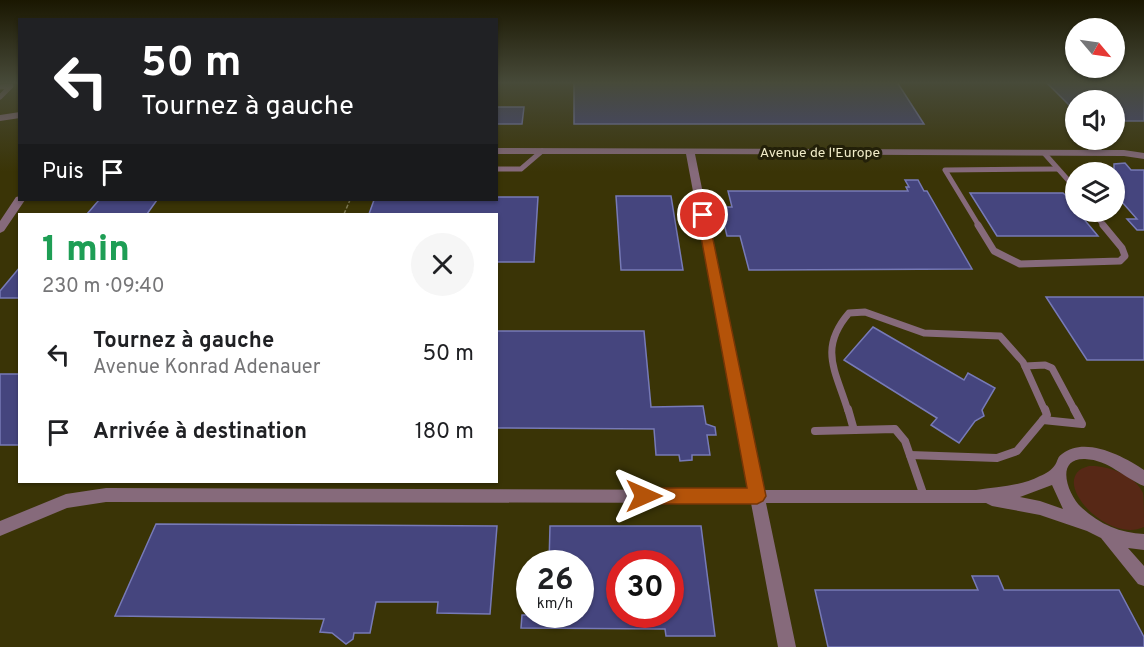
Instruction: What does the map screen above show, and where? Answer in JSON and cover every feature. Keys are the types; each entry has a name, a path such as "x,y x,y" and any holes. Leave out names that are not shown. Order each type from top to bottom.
{"street":[{"path":"0,118 18,115"},
{"name":"Avenue de l'Europe","path":"498,151 1124,153 1144,156"},
{"path":"690,152 788,647"},
{"path":"0,229 19,201"},
{"path":"1143,478 1114,460 1088,453 1070,457 1061,466 1059,472 1060,486 1068,501 1124,554 1144,578"},
{"path":"1,529 66,501 106,495 976,496 1028,488 1052,478 1059,472"},
{"path":"976,496 1040,508 1120,539 1144,542"}],"lane":[{"path":"498,169 521,169 542,151"},
{"path":"1044,153 1065,177"},
{"path":"1058,170 945,170 994,251 1014,262 1107,263 1123,259 1125,256 1122,248 1101,222"},
{"path":"854,430 830,352 837,327 849,313 865,312 924,333 1000,336 1035,380 1047,415 1017,451 997,458 910,454"},
{"path":"1025,366 1045,365 1052,368 1082,424 1043,420"},
{"path":"815,431 895,429 905,441 924,496"}],"shaded area":[{"path":"0,112 18,112 18,201 498,201 498,112 1065,112 1065,150 1125,150 1125,112 1144,112 1144,647 0,647"},
{"path":"1089,466 1112,469 1134,481 1143,493 1144,527 1129,530 1114,527 1099,519 1086,507 1077,495 1074,483 1077,473"}],"building":[{"path":"498,112 523,112 522,124 498,124"},
{"path":"574,112 916,112 924,124 574,124"},
{"path":"1125,112 1144,112 1144,121 1125,121"},
{"path":"1125,163 1131,170 1144,170 1144,230 1137,230 1127,219 1137,219 1125,205"},
{"path":"905,180 918,180 924,191 927,191 972,269 749,270 740,236 727,236 720,207 732,207 728,191 908,191 906,187 909,187"},
{"path":"970,193 1063,193 1065,195 1065,222 1086,222 1098,236 997,236"},
{"path":"616,196 671,196 683,270 621,270"},
{"path":"498,197 538,197 534,262 498,262 498,213 369,213 374,201 498,201"},
{"path":"98,201 156,201 148,213 88,213"},
{"path":"18,269 18,298 0,298 0,291"},
{"path":"1046,297 1144,297 1144,360 1087,360"},
{"path":"873,327 964,380 968,373 995,388 982,410 984,416 975,421 959,443 931,425 937,418 844,360"},
{"path":"498,331 644,331 651,407 703,406 706,424 715,427 716,435 707,435 710,455 692,455 692,460 680,461 679,455 656,455 654,429 498,428"},
{"path":"0,374 18,374 18,445 0,445"},
{"path":"156,524 497,526 490,614 437,613 438,602 376,602 370,633 354,633 353,639 346,644 332,633 320,632 324,619 115,616"},
{"path":"550,526 701,526 715,636 666,636 665,629 521,628 594,628 594,550 549,550"},
{"path":"972,576 998,576 1004,590 1119,590 1144,637 1144,647 828,647 815,590 978,590"}],"route":[{"path":"644,496 757,496 703,215"}]}
